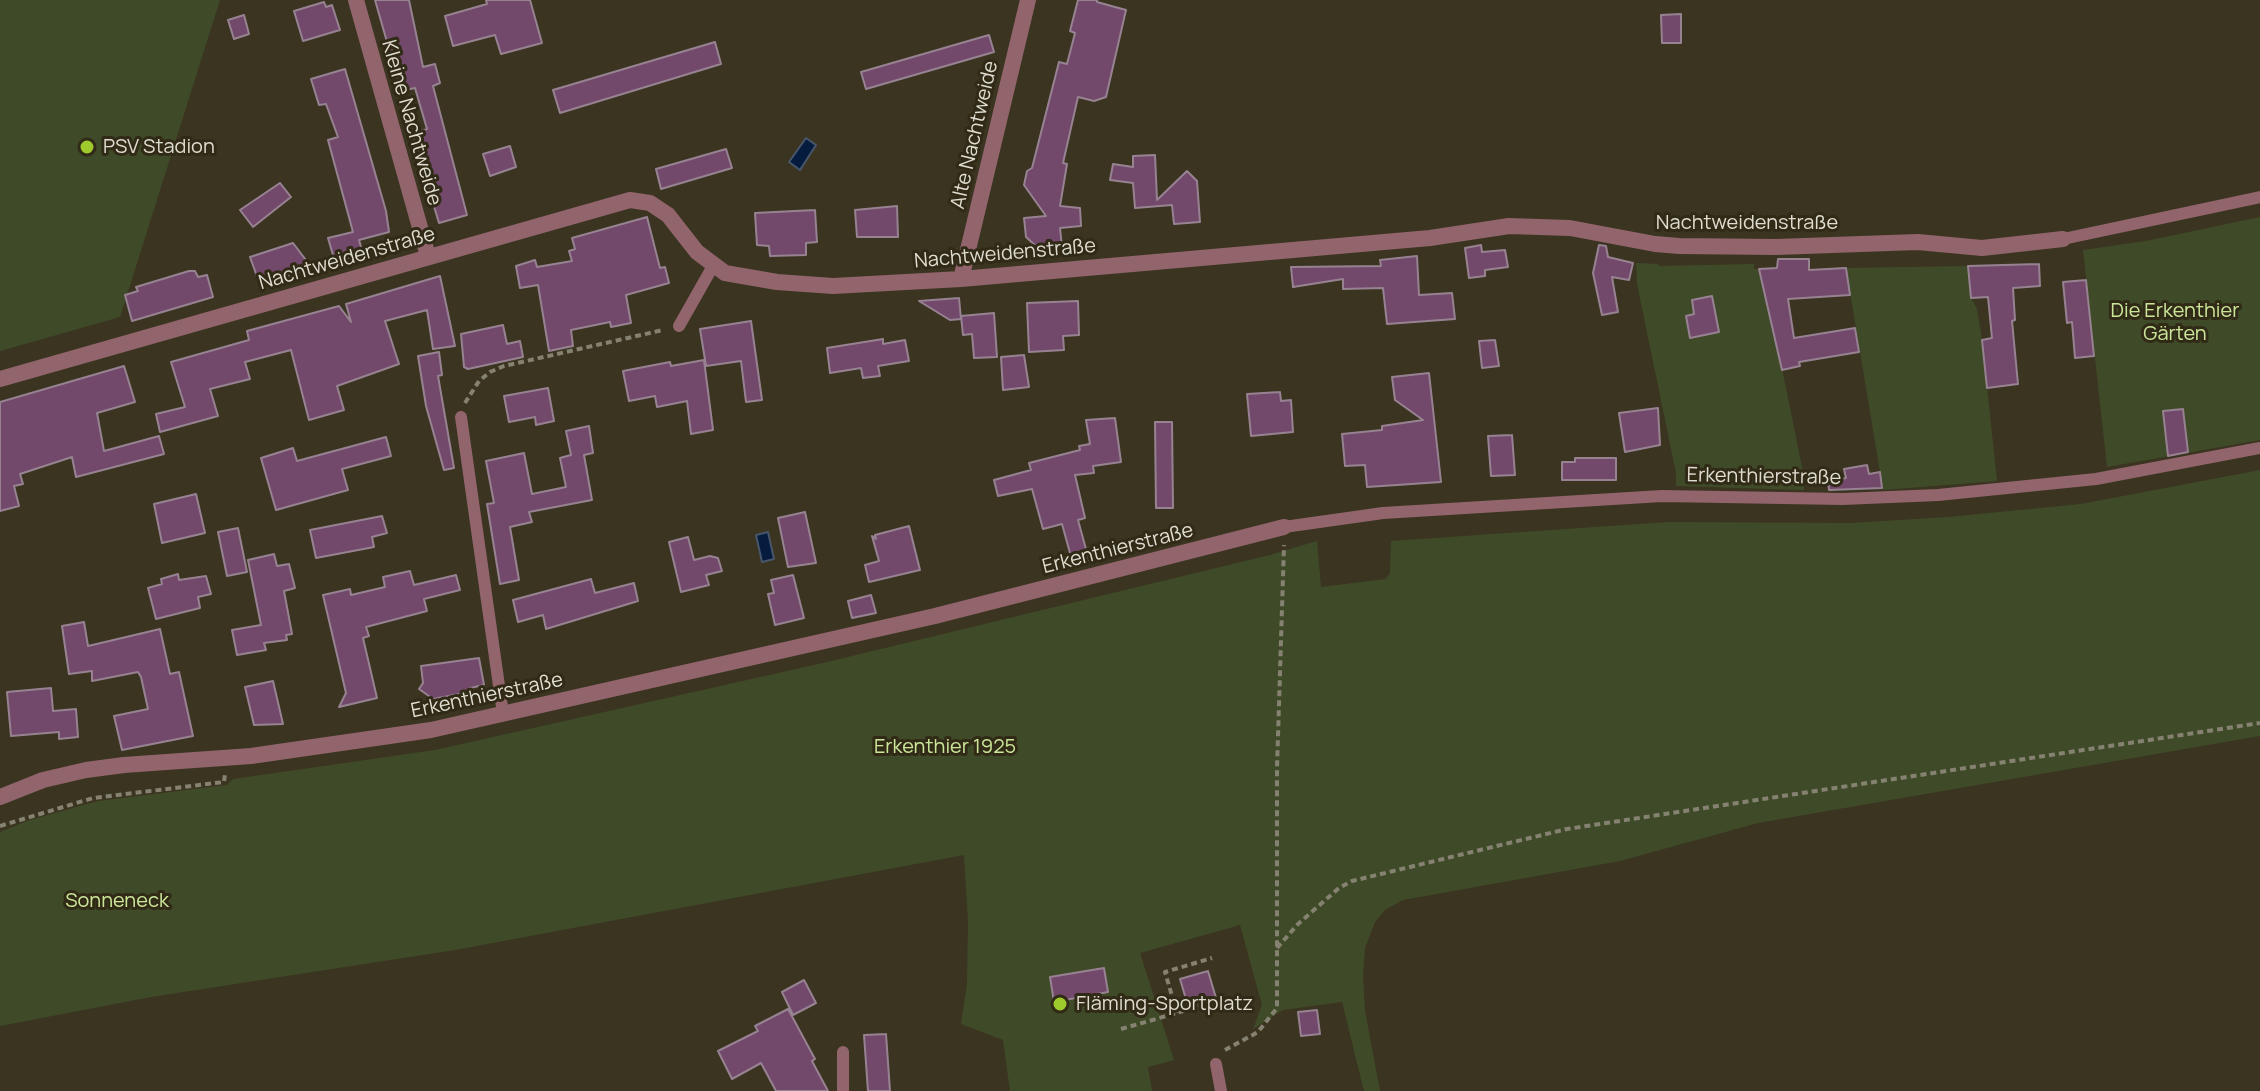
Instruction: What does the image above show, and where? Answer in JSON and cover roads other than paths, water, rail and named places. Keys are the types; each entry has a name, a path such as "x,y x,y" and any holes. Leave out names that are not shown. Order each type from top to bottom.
{"street":[{"name":"Kleine Nachtweide","path":"356,0 428,256"},
{"name":"Alte Nachtweide","path":"961,279 1028,0"},
{"name":"Nachtweidenstraße","path":"0,379 630,200 650,203 668,215 697,252 713,266 740,277 833,286 961,279 1415,239 1509,226 1570,228 1679,246 1776,247 1918,242 1982,248 2063,239"},
{"name":"Erkenthierstraße","path":"0,797 43,780 86,770 229,758 382,739 503,714 935,616 1284,527"}],"lane":[{"path":"2063,239 2260,197"},
{"path":"679,326 713,266"},
{"path":"461,417 503,714"},
{"name":"Erkenthierstraße","path":"1284,527 1383,513 1662,496 1843,499 1938,495 2096,479 2260,448"},
{"path":"843,1052 843,1091"},
{"path":"1216,1064 1221,1091"}],"water":[{"path":"806,138 816,145 800,170 789,162"},
{"path":"768,532 774,559 762,562 756,535"}],"place":[{"name":"PSV Stadion","path":"87,147"},
{"name":"Fläming-Sportplatz","path":"1060,1004"}],"park label":[{"name":"Die Erkenthier Gärten","path":"2175,322"},
{"name":"Erkenthier 1925","path":"945,747"},
{"name":"Sonneneck","path":"117,901"}]}
